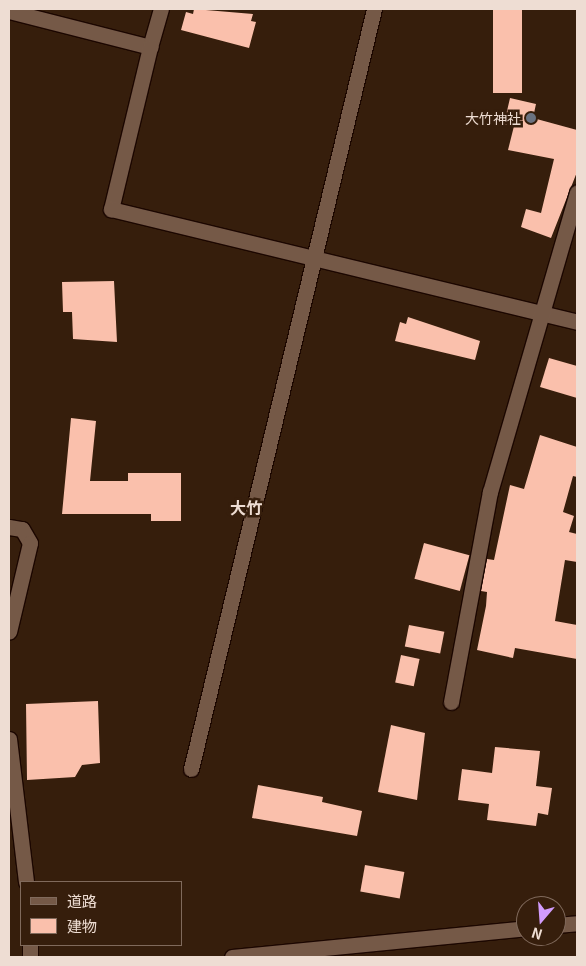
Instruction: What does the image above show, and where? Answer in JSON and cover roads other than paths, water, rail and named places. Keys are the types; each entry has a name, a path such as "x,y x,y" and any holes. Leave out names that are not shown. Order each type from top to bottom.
{"street":[{"path":"160,9 111,209 577,322"},
{"path":"190,768 374,9"},
{"path":"9,11 150,47"},
{"path":"451,702 490,492 577,192"},
{"path":"9,527 22,529 30,543 9,632"},
{"path":"9,739 26,881"},
{"path":"232,957 516,929"}],"place":[{"name":"大竹神社","path":"531,118"}],"district":[{"name":"大竹","path":"246,507"}]}
